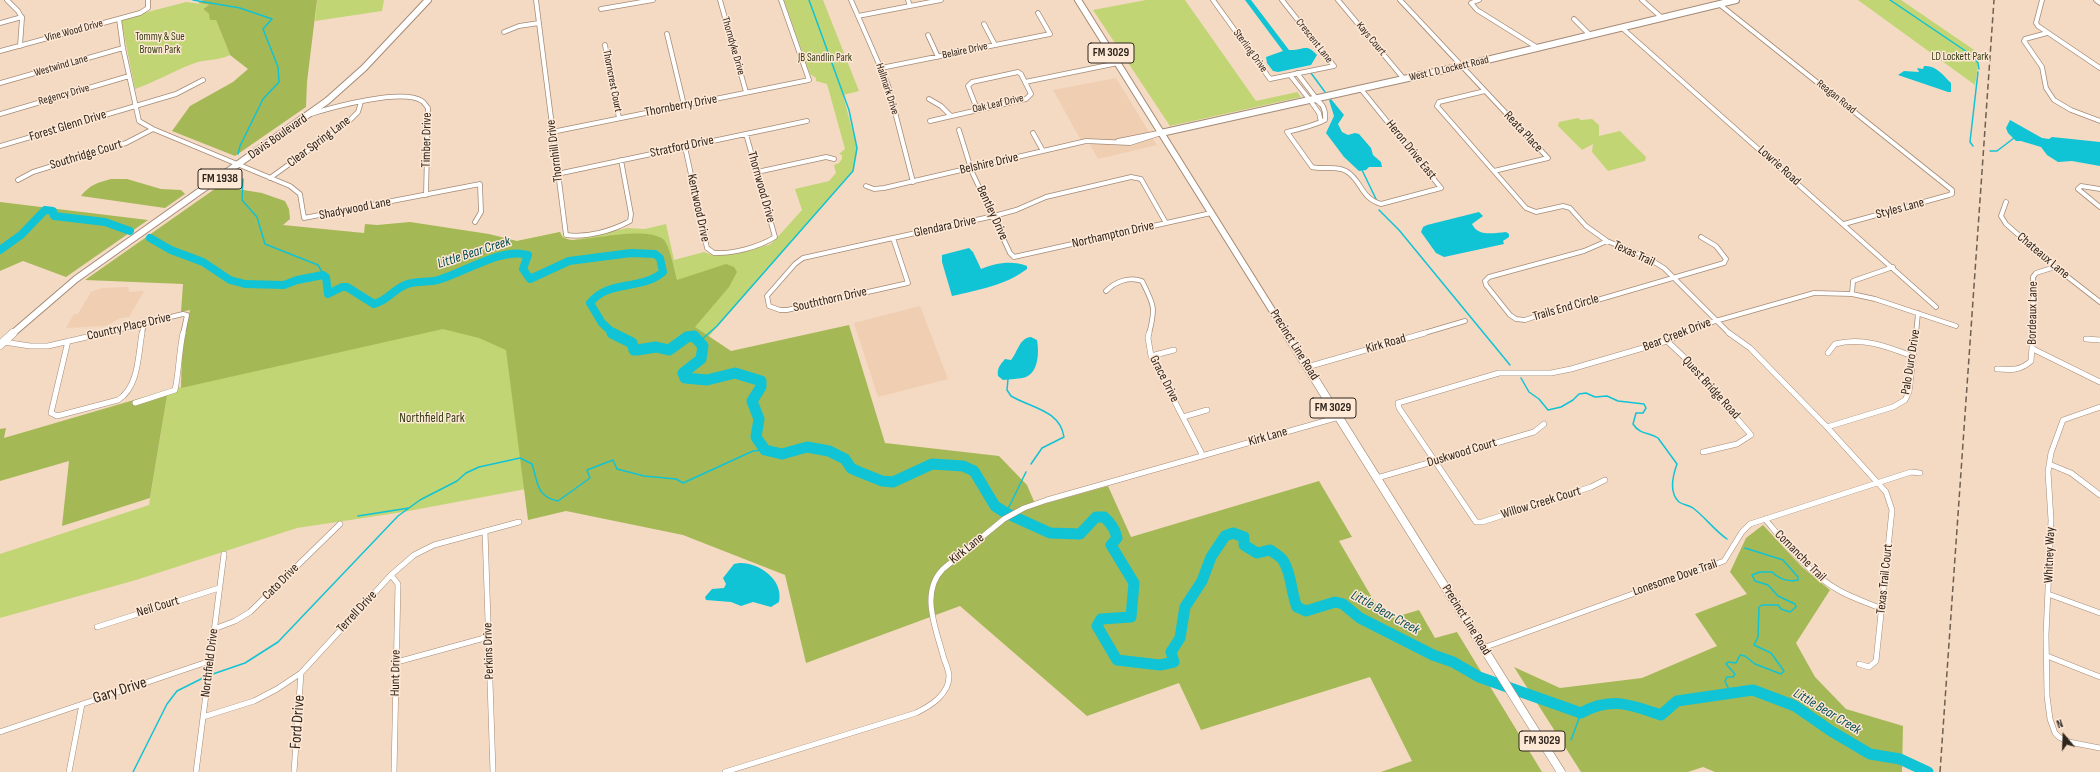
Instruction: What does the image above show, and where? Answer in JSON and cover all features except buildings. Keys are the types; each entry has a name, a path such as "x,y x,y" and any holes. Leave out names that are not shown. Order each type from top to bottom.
{"main road":[{"name":"Davis Boulevard","path":"2,343 76,279 311,114 364,68 428,0"},
{"name":"Precinct Line Road","path":"1078,0 1561,772"},
{"name":"West L D Lockett Road","path":"1161,133 1462,66 1736,0"}],"street":[{"path":"7,0 8,4 18,11 22,17 20,46"},
{"name":"Vine Wood Drive","path":"0,52 147,10 149,6 148,0"},
{"name":"Thornhill Drive","path":"536,0 566,235 576,236 621,226 630,221 631,214 622,160"},
{"path":"601,9 653,0"},
{"name":"Thorndyke Drive","path":"720,0 746,92"},
{"name":"Thornberry Drive","path":"552,132 809,80 780,0"},
{"name":"Hallmark Drive","path":"851,0 881,68 892,101 913,182"},
{"path":"908,0 910,6"},
{"path":"858,16 941,0"},
{"name":"Sterling Drive","path":"1213,0 1270,79 1297,73"},
{"name":"Crescent Lane","path":"1282,0 1334,66 1297,73"},
{"name":"Kays Court","path":"1338,0 1404,79"},
{"name":"Reata Place","path":"1400,0 1548,158 1494,171"},
{"path":"1479,0 1471,3 1486,17 1531,42 1538,48"},
{"path":"1642,0 1661,17"},
{"path":"2042,0 2036,23 2047,33 2100,68"},
{"path":"2096,0 2100,3"},
{"name":"Reagan Road","path":"1719,4 1952,191"},
{"name":"Belaire Drive","path":"881,68 1050,34 1038,13"},
{"path":"0,23 22,17"},
{"name":"Shadywood Lane","path":"119,19 123,48 139,121 153,129 270,178 299,192 303,199 301,213 304,218 480,184 481,212 475,222"},
{"path":"1574,19 1590,35"},
{"path":"504,32 539,23"},
{"path":"984,24 995,45"},
{"name":"Lowrie Road","path":"1621,27 1893,267 1936,307"},
{"path":"2047,33 2025,39 2024,41 2042,67 2049,94 2071,110 2100,121"},
{"path":"667,34 684,105"},
{"path":"928,35 938,57"},
{"name":"Thorncrest Court","path":"605,45 619,118"},
{"name":"Westwind Lane","path":"0,83 123,48"},
{"name":"Oak Leaf Drive","path":"930,121 1028,98 1031,94 1026,82 1118,64"},
{"path":"978,109 968,86 969,83 1018,72 1026,82"},
{"path":"1290,75 1313,99 1319,101 1326,112 1325,120 1321,122 1319,113 1312,103 1313,99 1297,73"},
{"name":"Regency Drive","path":"0,114 129,76"},
{"name":"Forest Glenn Drive","path":"0,146 181,92 203,80"},
{"name":"Heron Drive East","path":"1321,122 1286,132 1312,167 1317,169 1334,167 1348,171 1368,199 1381,204 1442,188 1360,88"},
{"name":"Texas Trail","path":"1485,91 1439,102 1437,106 1526,208 1536,212 1563,206 1570,208 1586,226 1607,241 1654,261 1730,335 1750,348 1827,427 1877,483"},
{"name":"Timber Drive","path":"311,114 340,105 408,96 420,98 427,104 426,195"},
{"path":"332,97 335,103 340,105"},
{"path":"929,99 941,106 951,116"},
{"name":"Clear Spring Lane","path":"270,178 348,122 358,112 361,102"},
{"name":"Stratford Drive","path":"558,174 807,121"},
{"name":"Southridge Court","path":"18,180 32,172 126,143 153,129"},
{"path":"959,130 971,168"},
{"path":"1033,133 1043,151"},
{"name":"Belshire Drive","path":"866,186 879,189 1086,141 1130,143 1161,133"},
{"name":"Thornwood Drive","path":"746,134 774,234 772,240"},
{"name":"Kentwood Drive","path":"685,147 709,251 718,254 772,240"},
{"path":"757,172 826,157 834,159"},
{"name":"Bentley Drive","path":"971,168 1010,253 1014,257"},
{"name":"Glendara Drive","path":"771,292 794,264 802,258 994,216 1016,210 1046,197 1131,177 1137,176 1141,179 1166,223"},
{"path":"2100,188 2081,186 2078,189 2100,207"},
{"name":"Styles Lane","path":"1844,224 1949,196 1952,194 1952,191"},
{"name":"Chateaux Lane","path":"2006,202 2001,216 2006,224 2055,267 2100,302"},
{"name":"Northampton Drive","path":"1014,257 1211,213"},
{"name":"Souththorn Drive","path":"771,292 766,300 769,306 780,310 787,310 908,283 893,238"},
{"path":"1673,278 1724,263 1726,259 1724,255 1709,240 1701,238"},
{"name":"Trails End Circle","path":"1607,241 1584,251 1489,277 1485,281 1486,285 1510,315 1516,320 1525,320 1560,308 1594,301 1673,278"},
{"path":"1852,294 1853,281 1893,267"},
{"name":"Bordeaux Lane","path":"1997,369 2016,370 2024,367 2031,361 2033,349 2033,277 2036,273 2055,267"},
{"name":"Grace Drive","path":"1106,291 1112,285 1139,279 1142,281 1154,306 1154,315 1148,338 1151,356 1203,456"},
{"name":"Bear Creek Drive","path":"1434,461 1399,408 1398,402 1487,376 1514,372 1560,371 1667,341 1690,329 1715,320 1805,294 1823,292 1852,294 1880,300 1956,326"},
{"name":"Palo Duro Drive","path":"1827,427 1893,407 1905,400 1909,392 1918,313"},
{"name":"Country Place Drive","path":"2,343 39,346 68,341 183,314 187,315 180,348 179,373 175,390 135,403"},
{"name":"Kirk Road","path":"1308,367 1465,321"},
{"path":"68,341 52,408 51,413 53,415 62,416 118,400 126,395 132,386 144,323"},
{"path":"2086,339 2100,340"},
{"name":"Quest Bridge Road","path":"1667,341 1749,431 1750,437 1746,440 1719,449 1703,452"},
{"path":"1828,353 1835,344 1856,341 1874,343 1912,356"},
{"path":"2033,349 2100,382"},
{"path":"1151,356 1174,350"},
{"name":"Whitney Way","path":"2100,407 2064,420 2049,464 2051,526 2047,656 2049,714 2053,730 2063,740 2100,748"},
{"path":"1183,417 1208,410"},
{"name":"Kirk Lane","path":"725,772 916,713 938,700 948,687 949,676 932,613 931,590 938,574 943,569 1004,519 1016,511 1067,494 1339,417"},
{"name":"Duskwood Court","path":"1377,478 1534,432 1544,424"},
{"name":"Willow Creek Court","path":"1434,461 1476,522 1482,522 1591,487 1605,480"},
{"path":"2049,464 2072,473 2100,495"},
{"name":"Lonesome Dove Trail","path":"1483,648 1724,561 1730,555 1742,529 1750,524 1911,472 1920,473"},
{"name":"Texas Trail Court","path":"1859,664 1870,667 1876,661 1892,510 1886,492 1877,483"},
{"name":"Comanche Trail","path":"1766,519 1787,545 1818,577 1849,596 1882,609"},
{"name":"Terrell Drive","path":"203,717 249,704 277,690 301,673 391,575 406,561 424,549 519,522"},
{"name":"Cato Drive","path":"214,629 234,621 250,612 340,524"},
{"name":"Perkins Drive","path":"485,531 493,772"},
{"name":"Northfield Drive","path":"196,772 224,554"},
{"name":"Hunt Drive","path":"391,575 398,584 394,772"},
{"name":"Neil Court","path":"97,627 219,588"},
{"path":"2048,594 2100,613"},
{"path":"397,662 488,637"},
{"path":"2047,656 2100,677"},
{"name":"Gary Drive","path":"0,732 210,661"},
{"name":"Ford Drive","path":"294,772 301,673"},
{"path":"69,772 82,704"}],"shaded area":[{"path":"1116,78 1157,145 1098,159 1089,143 1083,144 1053,90"},
{"path":"128,287 129,292 144,291 129,317 121,318 105,326 66,328 74,314 78,314 91,292 102,288"},
{"path":"920,306 948,379 878,397 854,323"}],"green space":[{"path":"203,0 317,0 307,82 306,107 235,156 172,131 190,106 233,82 248,69 230,55 216,20 210,20 209,14 203,9 209,5 198,3"},
{"path":"317,0 384,0 382,11 315,21"},
{"name":"Northfield Park","path":"784,0 823,0 859,91 843,95 857,148 853,171 684,365 526,489 403,512 297,528 136,580 0,618 0,554 149,505 168,390 515,312 517,241 560,232 565,239 574,240 627,228 645,229 666,224 674,260 704,252 715,256 769,245 802,210 795,189 829,181 836,173 834,165 839,163 842,159 842,155 839,154 845,149 827,84 816,81 816,78 810,74"},
{"path":"1146,0 1185,0 1256,101 1297,92 1301,97 1170,126 1093,10"},
{"name":"LD Lockett Park","path":"1858,0 1901,0 1980,54 1975,85"},
{"name":"Tommy & Sue Brown Park","path":"186,2 209,5 203,9 216,20 230,55 192,64 135,89 121,19"},
{"path":"1578,118 1581,120 1592,119 1599,125 1599,136 1620,131 1646,157 1645,161 1608,171 1592,152 1593,144 1582,150 1558,126 1559,122"},
{"path":"111,179 127,179 161,189 181,190 185,194 165,208 81,196 94,184"},
{"path":"219,186 262,193 285,201 289,209 290,219 283,225 364,233 365,224 377,225 410,222 489,234 517,241 560,232 562,237 570,240 631,234 654,235 663,239 668,247 677,280 726,264 734,267 737,272 729,287 695,327 731,351 849,325 885,443 999,456 1027,485 1036,506 1108,486 1131,537 1319,481 1352,537 1339,541 1385,620 1419,610 1435,638 1457,632 1542,772 1381,772 1412,761 1370,677 1201,730 1179,683 1087,716 960,606 806,663 785,575 683,535 566,511 528,520 506,350 479,338 443,329 181,388 182,348 190,310 181,312 183,284 85,280"},
{"path":"0,202 148,220 66,277 23,261 0,271"},
{"path":"168,390 150,498 62,526 69,461 0,481 0,429 6,428 4,438"},
{"path":"1763,525 1802,567 1830,590 1796,643 1815,677 1846,709 1903,726 1902,772 1715,772 1703,767 1688,772 1581,772 1514,667 1560,688 1642,678 1717,646 1695,614 1747,594 1730,572 1746,538"}],"water":[{"path":"1245,0 1251,0 1289,50 1307,48 1313,51 1317,55 1311,65 1278,72 1273,71 1267,63 1266,57 1283,51"},
{"path":"1924,66 1932,67 1942,74 1951,83 1951,92 1898,75 1904,71 1919,72 1917,68 1923,69"},
{"path":"1331,99 1344,115 1338,124 1342,132 1348,135 1355,133 1359,134 1371,148 1373,155 1381,162 1382,167 1369,167 1366,170 1359,171 1344,157 1326,133 1334,116 1329,100"},
{"path":"2010,120 2042,138 2049,139 2052,137 2100,142 2100,166 2072,161 2058,162 2047,155 2041,147 2016,141 2008,133 2006,128"},
{"path":"1479,212 1483,216 1472,224 1475,228 1482,233 1506,232 1509,234 1509,237 1503,241 1504,244 1444,257 1436,253 1421,232 1423,227 1427,225"},
{"path":"969,248 973,252 981,269 992,265 1015,263 1027,266 1027,269 1019,275 1001,283 952,296 942,262 942,255"},
{"path":"1031,337 1037,340 1038,345 1036,366 1026,377 1003,380 998,376 998,369 1000,365 1005,359 1011,360 1021,343 1027,338"},
{"path":"739,563 754,565 774,579 778,586 779,602 771,607 753,602 741,606 731,602 706,600 705,597 712,589 724,588 726,584 723,578 734,564"}],"waterway":[{"path":"193,0 240,8 272,19 263,29 278,67 279,82 263,99 240,146 238,154"},
{"path":"700,341 717,326 853,171 857,148 849,110 809,0"},
{"path":"1890,0 1973,56 1978,63 1979,69"},
{"path":"1973,146 1970,142 1978,72"},
{"path":"1311,73 1325,92"},
{"path":"1990,151 1997,151 2014,138"},
{"path":"1362,170 1376,199"},
{"path":"243,179 242,200 257,217 265,244 318,265 325,277"},
{"name":"Little Bear Creek","path":"0,250 21,235 45,210 53,211 54,216 105,222 130,231"},
{"path":"1379,210 1399,230 1510,365"},
{"name":"Little Bear Creek","path":"150,238 171,250 203,262 230,280 245,284 284,285 297,280 323,275 326,277 328,294 342,287 347,287 374,304 379,303 409,283 438,280 506,254 518,253 528,255 523,269 530,279 569,261 631,253 655,254 660,258 663,272 654,278 606,291 590,303 602,323 614,334"},
{"name":"Little Bear Creek","path":"614,334 632,343 634,350 656,347 669,350 687,337 694,336 703,346 701,359 683,373 685,378 707,380 735,373 761,381 761,387 752,401 759,419 756,437 765,450 782,454 807,447 829,451 845,459 851,468 857,471 882,481 893,482 932,464 963,466 974,471 995,506 1006,513 1050,533 1080,534 1096,517 1104,517 1112,526 1117,538 1111,545 1134,583 1131,617 1101,619 1097,626 1117,660 1160,665 1174,662 1171,652 1180,638 1185,607 1202,581 1211,557 1225,536 1233,533 1244,537 1244,545 1257,553 1270,550 1282,558 1289,573 1297,607 1306,611 1335,602 1343,604 1360,618 1433,655 1453,662 1479,677 1581,713 1602,705 1621,704 1630,705 1661,715 1677,701 1753,690 1795,706 1831,731 1870,754 1900,759 1928,772"},
{"path":"1521,378 1529,392 1539,399 1548,410 1561,407 1573,400 1579,394 1586,393 1595,397 1607,396 1618,401 1644,404 1646,408 1643,413 1636,413 1633,424 1642,432 1658,438 1677,464 1672,483 1673,493 1676,498 1679,502 1690,506 1702,515 1727,539"},
{"path":"1008,379 1007,390 1011,396 1051,415 1057,421 1064,437 1042,448 1031,464"},
{"path":"409,508 420,500 457,481 466,473 479,467 520,458 532,464 537,483 542,492 551,499 558,501 590,478 587,470 613,460 617,469 644,476 676,479 683,483 753,451 765,450"},
{"path":"1006,513 1026,472"},
{"path":"210,675 245,663 278,642 398,516 409,508"},
{"path":"358,516 409,508"},
{"path":"1731,694 1725,681 1727,677 1733,677 1735,674 1726,664 1728,662 1736,663 1740,655 1745,656 1755,664 1781,674 1784,671 1771,653 1754,645 1758,637 1759,607 1762,605 1778,605 1781,609 1790,612 1796,607 1795,604 1778,596 1768,585 1755,581 1752,575 1760,572 1772,572 1781,578 1791,581 1798,580 1798,577 1783,560 1745,548"},
{"path":"133,772 167,704 177,691 207,676"},
{"path":"1571,740 1581,713"}],"railway":[{"path":"1940,772 1994,0"}],"park label":[{"name":"JB Sandlin Park","path":"825,58"}]}
